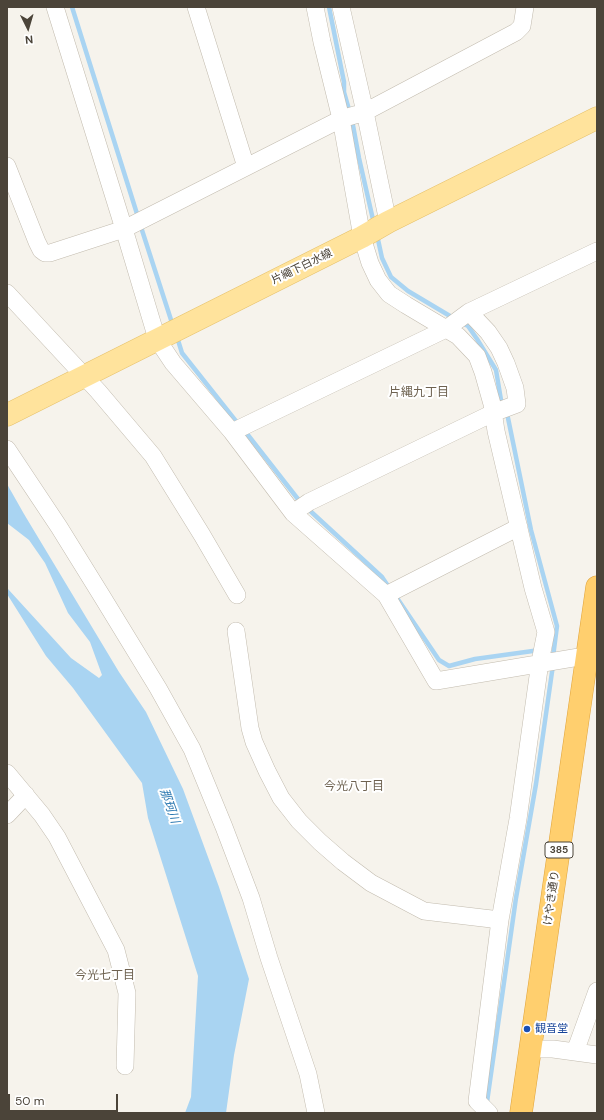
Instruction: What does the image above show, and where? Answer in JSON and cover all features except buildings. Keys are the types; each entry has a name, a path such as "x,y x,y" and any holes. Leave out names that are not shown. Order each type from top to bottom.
{"highway":[{"name":"けやき通り","path":"521,1113 592,654 597,587"}],"main road":[{"name":"片繩下白水線","path":"7,415 597,118"}],"street":[{"path":"55,7 157,339 173,363 232,432 293,513 386,595 436,681 592,654"},
{"path":"196,7 246,167"},
{"path":"315,7 341,118 362,237 370,263 378,280 389,294 458,336 477,356 483,372 533,588 546,632 540,662 518,819 500,920 477,1101 489,1113"},
{"path":"341,7 388,222"},
{"path":"7,166 37,242 45,253 50,253 124,229 341,118 365,112 516,32 522,26 525,7"},
{"path":"232,432 446,329 469,312 597,250"},
{"path":"7,293 154,456 237,595"},
{"path":"293,513 309,502 493,413 517,404 515,388 499,348 488,332 469,312"},
{"path":"7,449 104,598 158,688 192,749 224,827 250,898 308,1074 316,1113"},
{"path":"386,595 519,527"},
{"path":"236,631 250,728 254,742 281,798 299,821 337,857 365,879 417,908 424,911 500,920"},
{"path":"7,773 57,837 116,950 127,993 125,1066"},
{"path":"7,815 26,796"},
{"path":"576,1052 597,991"},
{"path":"530,1049 553,1049 597,1055"}],"water":[{"name":"那珂川","path":"7,484 119,672 146,712 183,789 219,887 249,979 234,1055 226,1113 185,1113 191,1097 198,976 148,818 142,783 73,688 46,656 7,594 8,589 71,658 99,678 102,675 90,642 68,613 45,563 29,540 7,523"}],"waterway":[{"path":"72,7 138,217"},
{"path":"329,7 344,82 344,92 350,113"},
{"path":"352,120 374,224"},
{"path":"140,224 173,326"},
{"path":"377,235 382,258 391,277 408,291 455,319"},
{"path":"461,322 468,326 496,370 501,400 508,418 531,530 557,626 553,657"},
{"path":"177,337 182,353 239,425"},
{"path":"244,430 301,503"},
{"path":"307,508 382,577 390,589"},
{"path":"395,595 439,660 449,666 475,659 540,650"},
{"path":"485,1103 487,1102 516,898 536,784 553,665"}],"place":[{"name":"観音堂","path":"527,1029"}],"district":[{"name":"片縄九丁目","path":"419,393"},
{"name":"今光八丁目","path":"354,787"},
{"name":"今光七丁目","path":"105,976"}]}
